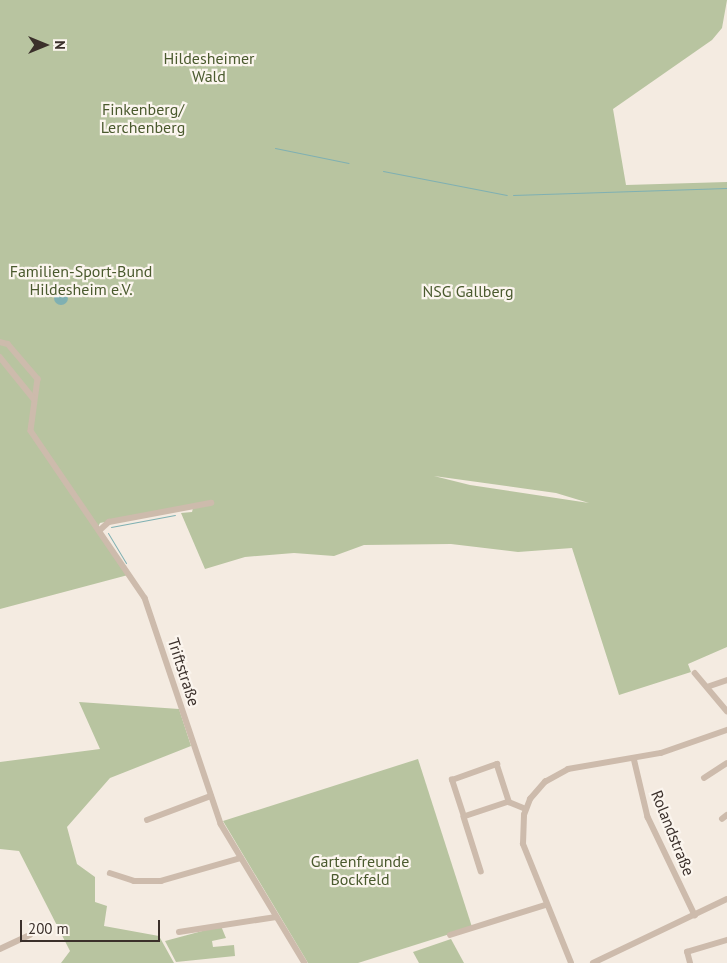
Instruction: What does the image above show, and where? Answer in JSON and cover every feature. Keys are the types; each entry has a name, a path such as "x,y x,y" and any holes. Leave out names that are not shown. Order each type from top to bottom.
{"street":[{"name":"Triftstraße","path":"0,342 8,344 38,379 30,431 100,530 145,598 211,796 241,858 305,963"},
{"path":"0,357 34,399"},
{"path":"100,530 109,522 211,503"},
{"path":"695,673 727,712"},
{"path":"707,687 727,680"},
{"path":"571,963 545,905 524,844 526,809 537,789 559,772 684,747 727,730"},
{"name":"Rolandstraße","path":"634,758 648,817 695,916"},
{"path":"704,778 727,763"},
{"path":"481,871 452,780 497,764 509,802"},
{"path":"148,820 211,796"},
{"path":"464,816 509,802 526,809"},
{"path":"110,873 134,882 161,881 241,858"},
{"path":"594,963 727,899"},
{"path":"450,936 545,905"},
{"path":"179,932 276,917"},
{"path":"0,949 30,934"},
{"path":"690,963 687,952 727,940"}],"green space":[{"path":"0,0 727,0 722,28 712,40 613,109 626,185 727,182 727,647 688,664 691,672 619,695 572,548 518,552 451,544 364,545 334,556 294,553 245,557 205,569 181,513 192,512 194,504 100,523 97,529 128,575 0,609","holes":["434,476 556,493 589,503 470,485"]},
{"path":"79,702 179,709 191,746 110,778 67,827 77,864 95,877 95,902 107,906 104,926 159,936 174,963 61,963 70,951 19,851 0,849 0,762 100,749"},
{"name":"Gartenfreunde Bockfeld","path":"418,759 472,927 358,963 308,963 223,821"},
{"path":"221,926 226,938 212,941 213,947 234,945 235,956 176,962 165,941"},
{"path":"451,939 464,963 419,963 413,952"}],"water":[{"path":"61,291 66,293 68,298 66,303 61,305 56,303 54,298 56,293"}],"waterway":[{"path":"275,148 348,163"},
{"path":"383,171 507,195"},
{"path":"513,195 727,188"},
{"path":"111,527 175,515"},
{"path":"108,533 126,563"}],"park label":[{"name":"Hildesheimer Wald","path":"209,67"},
{"name":"Finkenberg/ Lerchenberg","path":"143,118"},
{"name":"Familien-Sport-Bund Hildesheim e.V.","path":"81,280"},
{"name":"NSG Gallberg","path":"468,291"}]}
